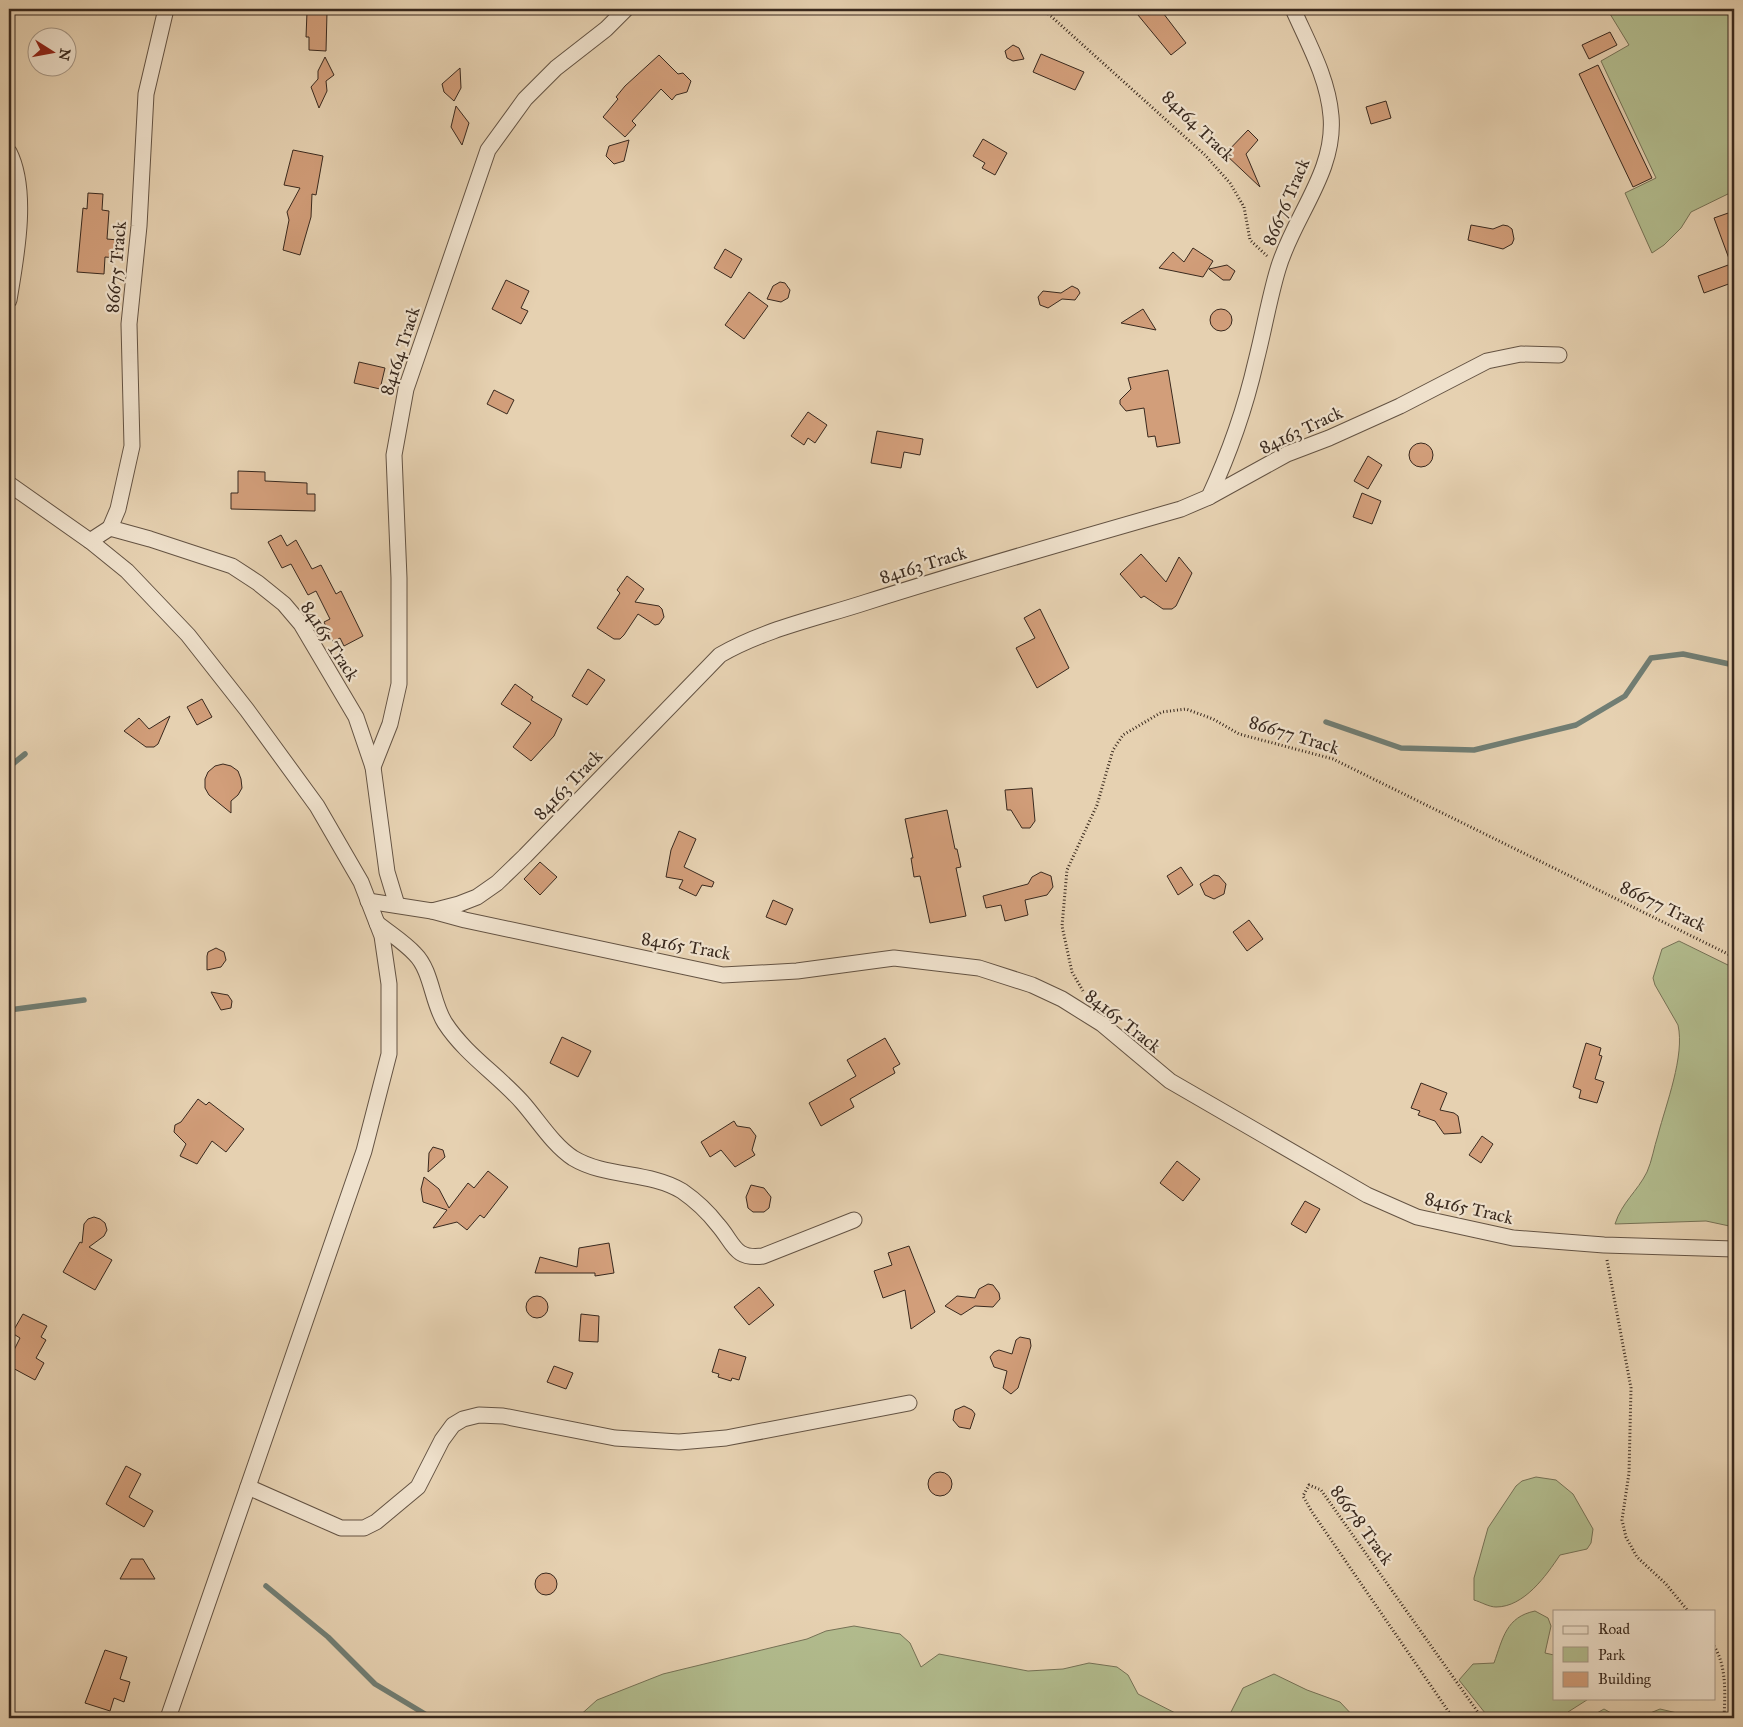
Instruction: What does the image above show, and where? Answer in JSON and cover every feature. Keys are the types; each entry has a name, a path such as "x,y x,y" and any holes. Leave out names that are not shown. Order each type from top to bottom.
{"street":[{"name":"86675 Track","path":"110,528 118,510 132,446 129,324 139,226 146,94 166,9"},
{"name":"84164 Track","path":"373,767 390,724 399,684 399,578 394,455 406,389 488,150 525,99 556,68 606,29 626,9"},
{"name":"86676 Track","path":"1278,266 1318,183 1330,142 1331,117 1325,82 1294,9"},
{"path":"9,152 16,166 19,204 16,258 9,300"},
{"path":"1209,497 1232,448 1246,400 1278,266"},
{"name":"84163 Track","path":"368,901 432,911 477,897 497,883 720,655 738,645 760,635 903,591 1181,509 1209,497 1287,454 1329,438 1400,406 1487,361 1521,354 1559,355"},
{"path":"9,484 90,541 127,571 188,635 247,710 317,806 361,882 382,936 389,984 389,1054 364,1151 168,1718"},
{"path":"90,541 110,528"},
{"name":"84165 Track","path":"110,528 232,566 258,583 284,604 316,647 356,718 373,767 388,872 397,905"},
{"name":"84165 Track","path":"432,911 502,929 723,975 797,971 894,958 979,968 1032,985 1062,999 1102,1024 1170,1082 1367,1195 1408,1214 1513,1238 1734,1249"},
{"path":"377,923 416,954 424,969 445,1023 573,1158 603,1170 656,1180 681,1191 701,1206 719,1225 735,1250 752,1258 763,1256 854,1220"},
{"path":"248,1487 341,1528 364,1528 376,1522 418,1487 442,1440 453,1425 463,1419 479,1415 503,1416 623,1439 679,1442 726,1438 909,1403"}],"path":[{"name":"84164 Track","path":"1042,9 1205,155 1230,183 1244,207 1250,240 1278,266"},
{"name":"86677 Track","path":"1085,994 1072,972 1062,926 1067,870 1097,805 1113,750 1123,735 1162,712 1186,709 1213,719 1240,734 1333,759 1734,957"},
{"path":"1604,1244 1616,1318 1631,1388 1629,1473 1622,1520 1626,1537 1637,1556 1666,1584 1687,1610"},
{"name":"86678 Track","path":"1453,1718 1312,1512 1303,1496 1309,1485 1321,1490 1482,1718"},
{"path":"1716,1649 1720,1655 1725,1688 1724,1718"}],"green space":[{"path":"1607,9 1734,9 1734,191 1691,212 1681,228 1664,245 1652,253 1625,193 1656,178 1601,61 1629,45"},
{"path":"1679,941 1734,968 1734,1227 1706,1221 1615,1224 1622,1209 1649,1168 1674,1080 1679,1051 1678,1025 1655,985 1653,978 1662,949"},
{"path":"1536,1477 1556,1480 1573,1494 1593,1529 1591,1543 1587,1549 1560,1555 1541,1581 1516,1602 1496,1607 1474,1600 1474,1578 1488,1528 1516,1486 1522,1481"},
{"path":"1535,1611 1548,1618 1551,1626 1545,1653 1553,1655 1553,1700 1587,1700 1568,1712 1564,1718 1489,1718 1459,1680 1473,1664 1494,1663 1507,1630 1512,1623 1525,1614"},
{"path":"854,1626 900,1634 910,1643 921,1667 939,1654 1028,1671 1063,1669 1089,1663 1117,1667 1128,1675 1138,1694 1185,1718 577,1718 597,1700 663,1674 807,1639 826,1631"},
{"path":"1274,1674 1307,1690 1340,1702 1355,1718 1228,1718 1243,1688"},
{"path":"1604,1709 1620,1718 1588,1718"},
{"path":"1660,1709 1690,1716 1690,1718 1638,1718"}],"building":[{"path":"1133,9 1160,9 1186,43 1171,55"},
{"path":"307,12 327,12 326,51 309,50 309,37 306,37"},
{"path":"1610,32 1617,45 1589,59 1582,45"},
{"path":"1013,45 1019,48 1024,59 1013,61 1007,58 1005,51"},
{"path":"1041,54 1084,72 1075,90 1033,72"},
{"path":"659,55 678,74 683,73 691,81 687,92 676,95 672,100 661,89 632,121 636,125 625,137 603,117 618,99 616,97 625,86"},
{"path":"325,57 334,75 326,81 327,91 319,108 311,87 318,79 318,71"},
{"path":"1598,65 1652,178 1633,187 1579,74"},
{"path":"460,68 461,88 454,101 444,92 442,84"},
{"path":"1386,101 1391,118 1371,124 1366,107"},
{"path":"456,106 469,123 462,145 451,127"},
{"path":"1248,130 1258,140 1246,154 1260,187 1225,154"},
{"path":"983,139 1007,153 995,175 982,168 985,163 973,156"},
{"path":"629,140 624,161 614,164 606,156 609,146"},
{"path":"293,150 323,156 316,195 312,194 311,217 300,255 283,250 289,220 287,212 300,188 284,185"},
{"path":"88,193 103,194 102,210 109,211 107,239 118,240 117,258 105,257 104,274 77,272 83,208 87,209"},
{"path":"1734,211 1734,282 1704,293 1698,276 1731,264 1714,218"},
{"path":"1471,225 1493,229 1503,225 1508,226 1512,229 1514,239 1512,244 1503,249 1468,240"},
{"path":"1193,248 1213,261 1203,277 1159,268 1173,252 1184,262"},
{"path":"725,249 742,259 731,278 714,268"},
{"path":"1227,265 1235,271 1230,280 1223,280 1209,269"},
{"path":"506,280 529,291 521,308 528,311 521,324 492,309"},
{"path":"780,282 785,283 790,290 788,298 781,302 767,299 773,286"},
{"path":"1072,286 1078,289 1080,293 1075,300 1062,299 1048,308 1040,305 1038,297 1043,291 1061,293"},
{"path":"749,292 768,306 744,339 725,325"},
{"path":"1143,309 1156,330 1121,323"},
{"path":"1221,309 1229,312 1232,320 1229,328 1221,331 1213,328 1210,320 1213,312"},
{"path":"359,362 385,368 380,389 354,383"},
{"path":"1168,370 1180,443 1157,447 1155,436 1148,437 1144,408 1126,411 1120,404 1120,400 1131,389 1128,378"},
{"path":"494,390 514,400 507,414 487,404"},
{"path":"808,412 827,425 815,443 808,438 804,445 791,436"},
{"path":"877,431 923,439 920,455 904,452 901,468 871,463"},
{"path":"1421,443 1429,447 1433,455 1429,463 1421,467 1413,463 1409,455 1413,447"},
{"path":"1368,456 1382,465 1368,489 1354,481"},
{"path":"238,471 265,472 265,481 307,483 307,494 315,494 315,511 231,509 231,493 238,493"},
{"path":"1362,493 1381,501 1372,524 1353,517"},
{"path":"281,535 287,546 296,540 312,569 321,565 336,594 341,591 363,636 344,646 340,638 333,642 324,622 330,619 316,591 308,595 291,564 282,568 268,542"},
{"path":"1141,554 1166,582 1179,557 1192,573 1176,606 1172,609 1163,609 1144,596 1141,598 1120,574"},
{"path":"627,576 644,589 635,602 659,606 664,617 659,624 655,625 638,614 624,635 620,639 614,639 597,628 620,593 617,590"},
{"path":"1040,609 1069,668 1037,688 1016,648 1035,638 1024,618"},
{"path":"588,669 605,680 587,705 572,696"},
{"path":"515,684 533,697 531,700 562,719 554,736 531,761 513,747 531,723 501,704"},
{"path":"202,699 212,717 197,725 187,707"},
{"path":"170,716 158,744 154,747 146,747 124,731 139,718 149,729"},
{"path":"223,764 231,766 238,771 241,779 242,788 231,801 231,813 209,795 205,788 205,779 208,772 215,766"},
{"path":"1032,788 1035,821 1030,828 1022,828 1011,810 1007,810 1005,790"},
{"path":"947,810 955,849 957,849 961,867 956,868 966,916 930,923 920,876 914,877 911,858 913,858 905,819"},
{"path":"679,831 696,839 684,867 714,882 712,887 702,885 696,896 679,888 683,880 666,877 671,850"},
{"path":"540,862 557,877 540,895 524,879"},
{"path":"1181,867 1193,885 1178,895 1167,876"},
{"path":"1041,872 1051,876 1053,887 1047,895 1025,900 1028,915 1005,921 1001,905 986,908 983,896 1028,884 1032,877"},
{"path":"1214,875 1219,876 1226,884 1224,894 1214,899 1205,895 1200,884"},
{"path":"773,900 793,909 786,925 766,917"},
{"path":"1249,920 1263,939 1247,951 1233,932"},
{"path":"216,948 224,952 226,960 221,967 207,970 208,952"},
{"path":"211,992 228,995 232,1001 231,1008 221,1010"},
{"path":"562,1037 591,1051 578,1077 550,1063"},
{"path":"885,1038 900,1064 893,1068 895,1073 850,1099 854,1107 821,1126 809,1103 856,1076 847,1060"},
{"path":"1586,1043 1601,1048 1599,1055 1602,1056 1595,1079 1604,1082 1597,1103 1579,1098 1581,1090 1573,1087"},
{"path":"1421,1083 1447,1093 1440,1110 1454,1113 1458,1116 1461,1133 1444,1134 1435,1121 1418,1115 1420,1111 1411,1108"},
{"path":"198,1099 206,1105 209,1102 244,1129 226,1152 212,1141 197,1164 180,1156 186,1144 174,1132 175,1125 181,1122"},
{"path":"734,1121 737,1126 750,1128 756,1136 752,1150 755,1155 735,1167 721,1150 710,1157 701,1142"},
{"path":"1482,1136 1493,1144 1481,1163 1469,1155"},
{"path":"433,1147 443,1150 445,1157 428,1172 429,1153"},
{"path":"1177,1161 1200,1179 1183,1201 1160,1183"},
{"path":"488,1171 508,1187 484,1218 480,1215 467,1230 457,1222 433,1228 447,1210 423,1202 421,1189 424,1177 439,1189 449,1208 468,1183 474,1188"},
{"path":"751,1185 764,1188 771,1197 769,1208 764,1212 753,1212 748,1208 746,1197"},
{"path":"1305,1201 1320,1209 1306,1233 1291,1224"},
{"path":"94,1217 105,1223 107,1230 104,1236 89,1247 112,1260 95,1290 63,1272 80,1242 82,1243 84,1224 88,1219"},
{"path":"609,1243 614,1273 595,1276 595,1273 535,1273 540,1257 577,1267 579,1248"},
{"path":"909,1246 935,1312 911,1329 905,1290 883,1298 874,1271 892,1265 888,1253"},
{"path":"988,1284 993,1285 999,1293 1000,1299 993,1307 975,1306 961,1315 945,1306 957,1296 975,1298 979,1289"},
{"path":"759,1287 774,1305 749,1325 734,1307"},
{"path":"537,1296 545,1299 548,1307 545,1315 537,1318 529,1315 526,1307 529,1299"},
{"path":"23,1314 47,1326 41,1337 46,1340 36,1358 44,1363 35,1380 9,1366 9,1360 20,1338 12,1333"},
{"path":"581,1314 599,1316 598,1342 579,1341"},
{"path":"1020,1337 1030,1339 1031,1346 1018,1388 1011,1394 1003,1388 1007,1371 994,1367 990,1357 999,1350 1012,1354 1016,1340"},
{"path":"719,1349 746,1357 739,1380 732,1378 731,1381 718,1377 719,1374 712,1372"},
{"path":"554,1366 573,1373 566,1389 547,1382"},
{"path":"964,1406 975,1414 970,1429 959,1427 953,1420 955,1410"},
{"path":"126,1466 141,1474 129,1497 153,1511 144,1527 106,1504"},
{"path":"940,1472 948,1476 952,1484 948,1492 940,1496 932,1492 928,1484 932,1476"},
{"path":"131,1559 143,1559 155,1579 120,1579"},
{"path":"546,1573 554,1576 557,1584 554,1592 546,1595 538,1592 535,1584 538,1576"},
{"path":"105,1650 127,1657 120,1679 130,1682 124,1702 114,1698 110,1711 85,1703"}],"waterway":[{"path":"1326,722 1401,748 1474,750 1576,725 1625,696 1651,658 1683,654 1734,665"},
{"path":"9,767 25,754"},
{"path":"9,1010 84,1000"},
{"path":"266,1586 328,1637 375,1684 425,1714 427,1718"}]}
